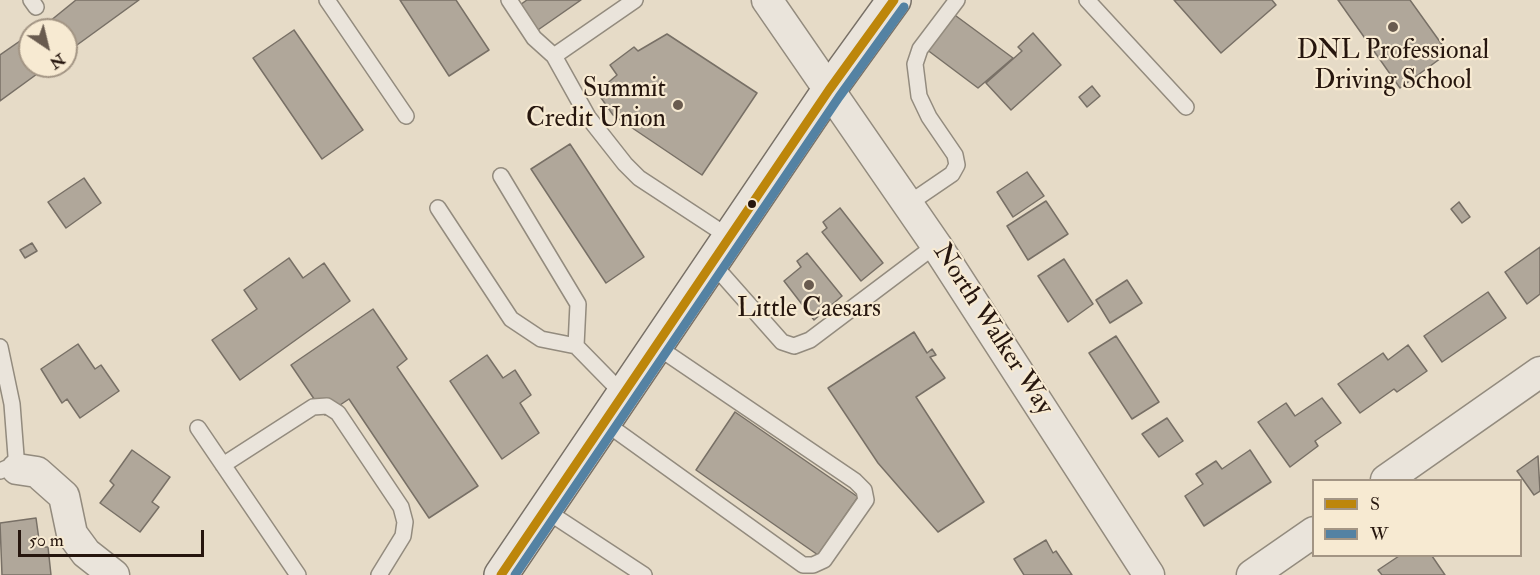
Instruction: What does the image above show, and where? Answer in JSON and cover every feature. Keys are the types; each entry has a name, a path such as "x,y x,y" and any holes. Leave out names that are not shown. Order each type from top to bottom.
{"main road":[{"path":"501,575 829,90 894,0"}],"street":[{"name":"North Walker Way","path":"767,0 936,245 1149,575"},
{"path":"1387,479 1540,372"},
{"path":"9,470 37,472 64,496 72,534 86,553 114,575"},
{"path":"1252,575 1312,533"}],"lane":[{"path":"327,0 406,116"},
{"path":"509,0 534,38 554,56 588,117 625,164 720,250 782,342 794,346 810,340 936,245"},
{"path":"554,56 634,0"},
{"path":"908,204 952,174 957,165 955,155 919,96 915,64 920,49 957,0"},
{"path":"1087,0 1186,107"},
{"path":"501,176 578,304 576,346"},
{"path":"438,208 511,320 541,339 576,346 623,394"},
{"path":"604,422 802,565 813,565 824,560 866,500 864,490 855,481 656,346"},
{"path":"0,347 12,404 9,470"},
{"path":"223,465 313,407 327,406 338,413 401,507 405,522 404,537 379,575"},
{"path":"198,428 298,575"},
{"path":"545,510 644,575"}],"building":[{"path":"76,0 139,0 78,44 78,18 54,18"},
{"path":"400,0 456,0 489,50 449,76"},
{"path":"527,0 581,0 535,32 517,7"},
{"path":"1174,0 1272,0 1276,5 1221,53"},
{"name":"DNL Professional Driving School","path":"1338,0 1410,0 1448,53 1400,88"},
{"path":"952,13 1013,58 978,88 926,49"},
{"path":"294,30 363,130 322,159 253,58"},
{"path":"1033,33 1061,65 1011,110 986,83 1022,51 1018,47"},
{"name":"Summit Credit Union","path":"667,34 757,93 702,175 613,115 597,92 617,75 610,65 634,47 638,51"},
{"path":"18,42 18,78 32,78 0,101 0,55"},
{"path":"1092,86 1100,96 1087,107 1079,97"},
{"path":"570,144 644,257 606,283 531,169"},
{"path":"1027,172 1044,196 1013,217 997,192"},
{"path":"84,178 101,203 66,228 48,202"},
{"path":"1046,201 1068,234 1028,260 1007,226"},
{"path":"1459,202 1470,217 1462,223 1451,209"},
{"path":"840,208 883,263 861,281 822,232 827,228 823,222"},
{"path":"32,243 37,251 25,258 20,250"},
{"path":"1540,247 1540,294 1527,304 1505,272"},
{"path":"807,253 842,296 814,320 784,281 801,267 797,261"},
{"path":"289,258 303,278 324,263 350,301 240,380 212,340 257,309 244,290"},
{"path":"1064,259 1093,304 1068,322 1038,276"},
{"path":"1127,280 1142,303 1110,323 1096,300"},
{"path":"1488,292 1506,318 1442,362 1424,336"},
{"path":"373,309 407,359 397,367 478,486 429,518 349,399 325,415 291,365"},
{"path":"914,332 927,353 932,349 936,355 930,357 945,378 916,397 984,502 938,532 878,463 828,388"},
{"path":"1116,336 1159,402 1132,419 1089,353"},
{"path":"78,344 95,369 101,365 119,391 80,418 67,399 62,403 41,369"},
{"path":"1408,345 1427,371 1397,392 1394,389 1360,413 1338,384 1383,353 1388,360"},
{"path":"487,355 503,378 515,370 531,395 520,403 539,433 502,459 450,381"},
{"path":"1322,398 1341,423 1315,441 1318,446 1290,467 1258,422 1286,403 1295,416"},
{"path":"735,412 858,497 818,555 696,470"},
{"path":"1167,418 1183,441 1159,457 1142,434"},
{"path":"132,450 170,477 152,502 159,507 140,532 100,503 114,485 110,481"},
{"path":"1250,450 1271,482 1204,526 1185,496 1203,484 1196,474 1216,461 1222,469"},
{"path":"1538,456 1540,491 1534,495 1517,471"},
{"path":"36,518 40,547 48,547 51,575 2,575 0,523"},
{"path":"1046,540 1053,553 1056,551 1072,575 1024,575 1014,559"},
{"path":"1398,557 1433,557 1445,575 1382,575 1378,570"}],"transit line":[{"name":"S","path":"501,575 829,90 894,0"},
{"name":"W","path":"515,575 839,97 904,7"}],"place":[{"name":"DNL Professional Driving School","path":"1393,27"},
{"name":"Summit Credit Union","path":"678,105"},
{"name":"Little Caesars","path":"809,285"}]}
